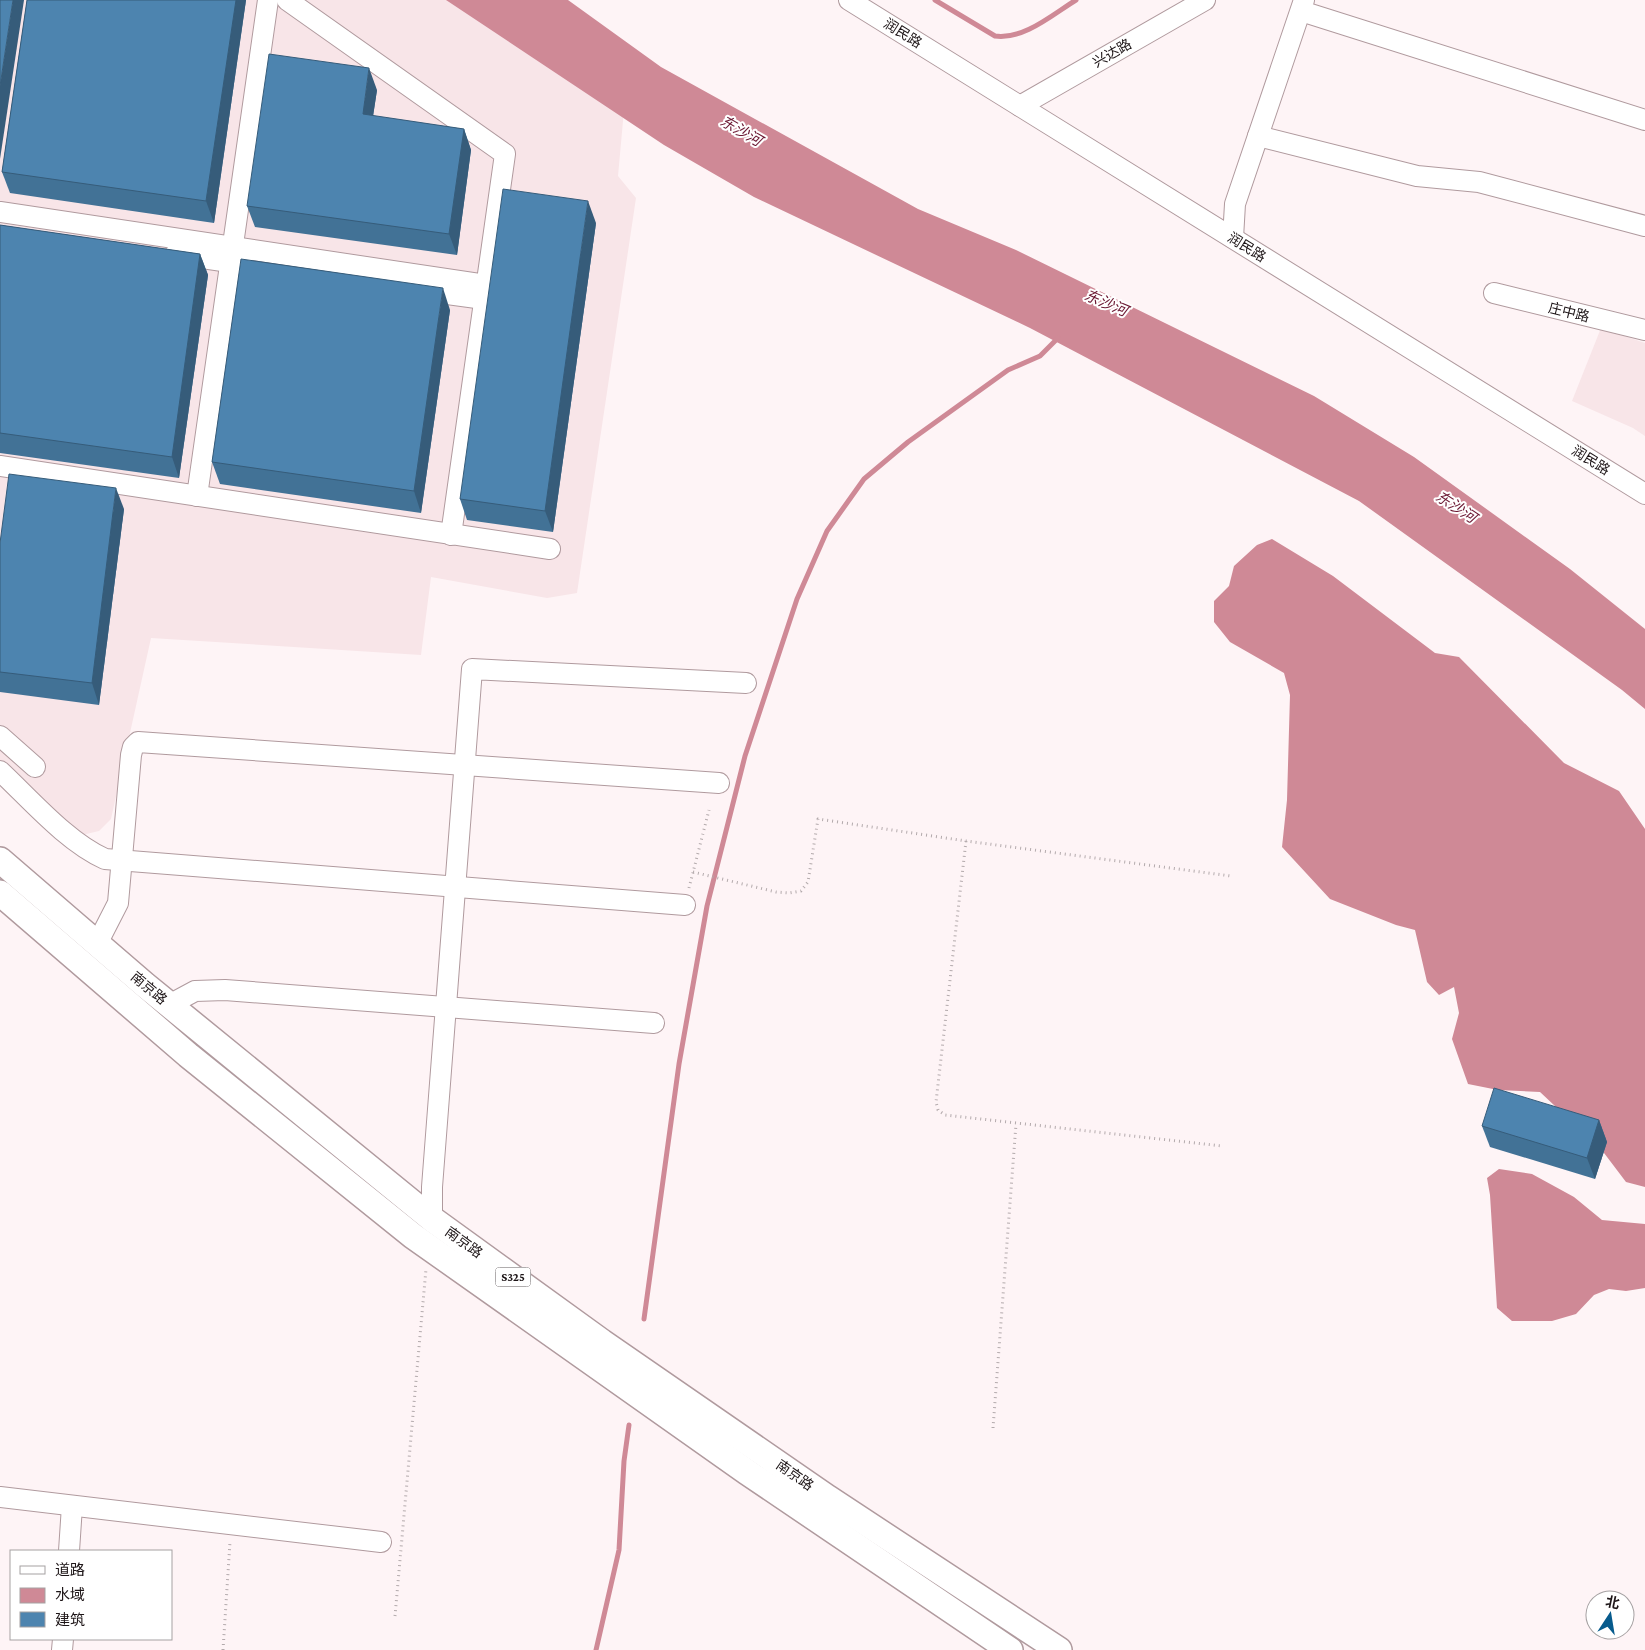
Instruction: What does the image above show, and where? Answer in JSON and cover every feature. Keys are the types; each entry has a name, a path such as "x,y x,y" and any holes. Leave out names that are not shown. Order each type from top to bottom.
{"main road":[{"name":"南京路","path":"0,860 169,1005 432,1219 602,1342 828,1498 1059,1650"},
{"name":"南京路","path":"0,893 188,1055 428,1246 747,1472 1010,1650"}],"street":[{"path":"197,496 268,0"},
{"path":"287,0 505,154 451,535"},
{"name":"润民路","path":"849,0 1645,494"},
{"name":"兴达路","path":"1020,106 1205,0"},
{"path":"1233,238 1235,204 1303,5 1645,120"},
{"path":"1258,136 1417,176 1479,182 1645,226"},
{"path":"0,212 232,254 485,292"},
{"path":"0,229 232,254"},
{"name":"庄中路","path":"1494,293 1645,330"},
{"path":"0,466 550,549"},
{"path":"432,1219 432,1187 472,669 746,684"},
{"path":"0,736 35,768"},
{"path":"97,944 118,903 130,755 133,747 138,742 719,783"},
{"path":"0,771 67,834 94,854 105,859 685,905"},
{"path":"169,1005 195,991 225,990 654,1023"},
{"path":"0,1497 381,1542"},
{"path":"69,1550 72,1506"}],"path":[{"path":"685,905 709,810"},
{"path":"693,872 776,892 789,893 801,891 808,882 818,819 966,841 1231,876"},
{"path":"966,841 936,1102 938,1110 945,1115 1222,1146"},
{"path":"993,1428 1016,1124"},
{"path":"395,1616 428,1246"},
{"path":"223,1650 231,1524"}],"shaded area":[{"path":"0,0 474,0 624,110 618,176 636,198 577,593 547,598 431,577 421,655 151,638 111,819 99,831 82,835 0,760"},
{"path":"1601,328 1645,343 1645,436 1633,428 1572,401"}],"water":[{"name":"东沙河","path":"446,0 568,0 661,67 918,209 1016,250 1314,396 1414,457 1570,569 1645,629 1645,709 1622,690 1359,501 1030,328 754,197 664,145"},
{"path":"1272,539 1333,576 1435,653 1459,657 1564,763 1619,791 1645,829 1645,1187 1626,1182 1601,1149 1540,1092 1498,1090 1468,1084 1452,1039 1459,1013 1454,987 1439,995 1427,982 1415,930 1396,925 1330,899 1282,847 1287,800 1290,695 1284,673 1230,642 1214,622 1214,601 1229,586 1234,566 1257,545"},
{"path":"1499,1169 1532,1174 1574,1197 1602,1220 1645,1224 1645,1288 1626,1291 1609,1289 1594,1295 1576,1314 1552,1321 1512,1321 1497,1308 1490,1195 1487,1178"}],"building":[{"path":"0,0 13,0 0,86"},
{"path":"27,0 236,0 206,201 2,172"},
{"path":"269,54 369,68 363,114 464,129 449,234 247,206"},
{"path":"503,189 588,201 545,511 460,499"},
{"path":"0,225 200,254 172,457 0,433"},
{"path":"241,259 443,288 414,491 212,462"},
{"path":"9,474 116,488 92,683 0,672 0,543"},
{"path":"1494,1088 1599,1120 1587,1158 1482,1126"}],"waterway":[{"path":"935,0 995,36 1017,34 1027,30 1076,0"},
{"path":"644,1319 679,1064 707,906 745,756 797,599 827,531 864,479 908,442 1008,370 1040,356 1058,338"},
{"path":"596,1650 619,1550 624,1461 629,1425"}]}
